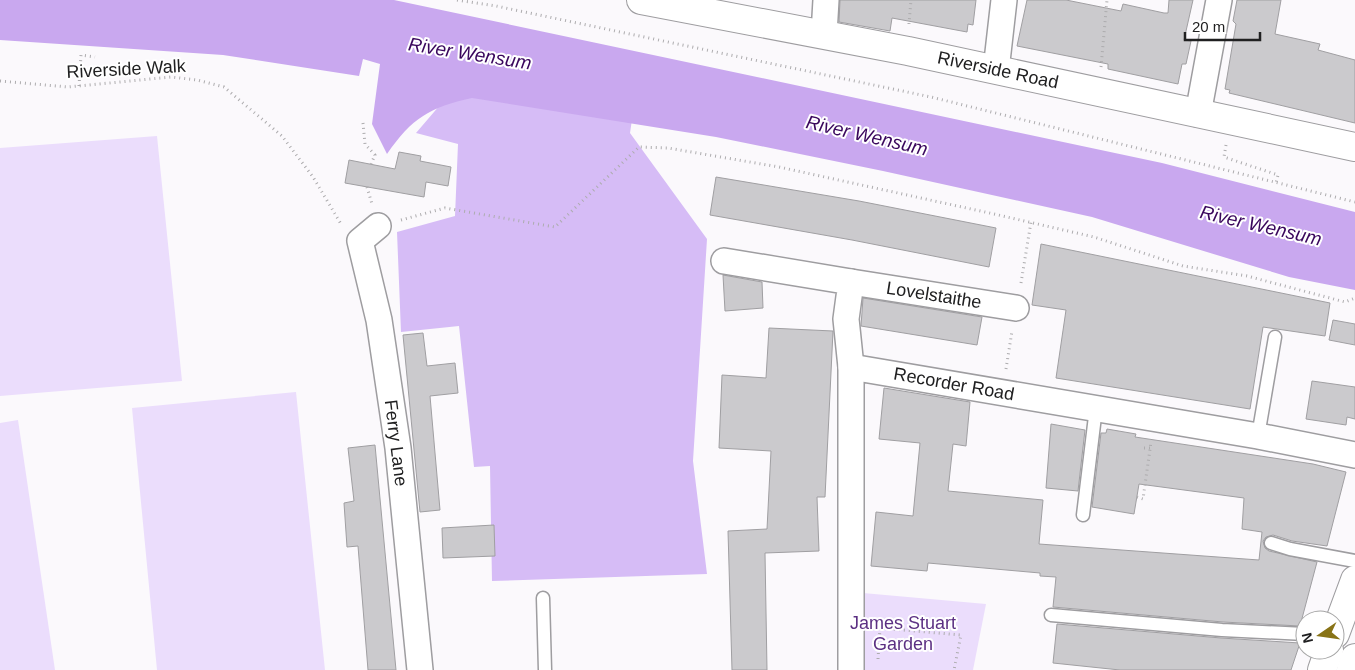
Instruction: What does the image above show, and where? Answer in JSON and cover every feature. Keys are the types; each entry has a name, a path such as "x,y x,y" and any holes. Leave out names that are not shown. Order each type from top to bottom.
{"main road":[{"name":"Riverside Road","path":"640,0 824,34 1355,147"},
{"path":"1344,610 1355,580"},
{"path":"1351,670 1355,658"}],"street":[{"path":"824,34 826,0"},
{"path":"996,70 1004,0"},
{"path":"1198,114 1219,0"},
{"name":"Ferry Lane","path":"369,234 379,320 395,428 420,670"},
{"name":"Lovelstaithe","path":"724,261 1016,308"},
{"path":"851,282 846,319 851,367 851,670"},
{"name":"Recorder Road","path":"851,367 1258,436 1355,455"}],"lane":[{"path":"1258,436 1275,337"},
{"path":"1083,516 1096,408"},
{"path":"1271,543 1290,549 1355,561"},
{"path":"543,598 545,670"},
{"path":"1051,615 1222,630 1295,634"}],"path":[{"path":"457,0 496,6 931,97 1355,202"},
{"path":"1098,91 1106,0"},
{"path":"80,86 81,55 95,56"},
{"name":"Riverside Walk","path":"0,81 80,86 172,77 197,80 224,87 282,136 313,177 343,227 369,234"},
{"path":"1232,121 1224,157 1278,175 1276,183"},
{"path":"363,123 365,144 375,155 371,164"},
{"path":"369,234 445,208 555,227 639,147 660,147 779,167 1094,236 1183,266 1247,276 1345,302 1355,298"},
{"path":"1137,497 1142,499 1154,419"},
{"path":"1144,448 1150,448"},
{"path":"878,667 880,628 961,635 954,670"}],"green space":[{"path":"157,136 182,381 0,396 0,148"},
{"path":"296,392 325,670 157,670 132,408"},
{"path":"18,420 55,670 0,670 0,423"},
{"name":"James Stuart Garden","path":"863,593 986,604 973,670 863,670"}],"shaded area":[{"path":"452,91 635,99 630,133 707,239 693,461 707,574 492,581 490,466 474,467 459,326 401,332 397,232 455,216 458,144 416,133"}],"water":[{"name":"River Wensum","path":"0,0 394,0 1162,163 1355,212 1355,290 1289,277 1092,217 883,171 716,137 472,98 445,105 423,116 405,131 387,154 372,124 380,64 363,59 359,76 223,55 0,40"}],"building":[{"path":"840,0 976,0 973,25 968,24 967,32 892,18 890,31 839,22"},
{"path":"1027,0 1066,0 1121,11 1123,4 1168,13 1169,0 1193,0 1184,40 1191,41 1186,64 1182,64 1178,84 1108,69 1108,64 1017,46"},
{"path":"1237,0 1281,0 1275,34 1320,44 1318,50 1355,60 1355,123 1229,93 1230,90 1225,89 1236,24 1233,21"},
{"path":"399,152 421,156 420,161 451,167 448,186 426,182 424,197 345,183 349,160 395,169"},
{"path":"716,177 859,201 996,228 989,267 710,215"},
{"path":"1041,244 1330,303 1325,336 1263,327 1250,409 1056,378 1066,310 1032,305"},
{"path":"723,275 762,282 763,308 725,311"},
{"path":"863,298 982,317 977,345 861,326"},
{"path":"1333,320 1355,324 1355,345 1329,340"},
{"path":"769,328 833,331 825,497 817,497 819,551 765,553 767,670 732,670 728,531 767,529 771,451 719,448 722,375 766,378"},
{"path":"423,333 427,366 455,363 458,393 430,396 440,510 420,512 403,335"},
{"path":"1312,381 1355,387 1355,419 1347,417 1346,425 1306,419"},
{"path":"884,388 970,402 966,446 953,444 948,491 1043,500 1039,544 1259,560 1262,532 1242,529 1244,498 1139,484 1134,514 1092,507 1101,433 1106,433 1107,429 1136,434 1135,437 1313,464 1346,472 1327,546 1292,541 1273,535 1266,537 1263,541 1265,548 1269,551 1317,562 1304,610 1295,610 1295,626 1223,622 1053,607 1056,577 1040,576 1040,573 928,563 927,571 871,566 876,512 913,516 920,443 879,439"},
{"path":"1051,424 1085,430 1078,491 1046,488"},
{"path":"375,445 396,670 368,670 358,546 347,547 344,503 354,501 348,448"},
{"path":"494,525 495,556 443,558 442,528"},
{"path":"1057,624 1295,643 1295,658 1291,670 1120,670 1053,663"}]}
